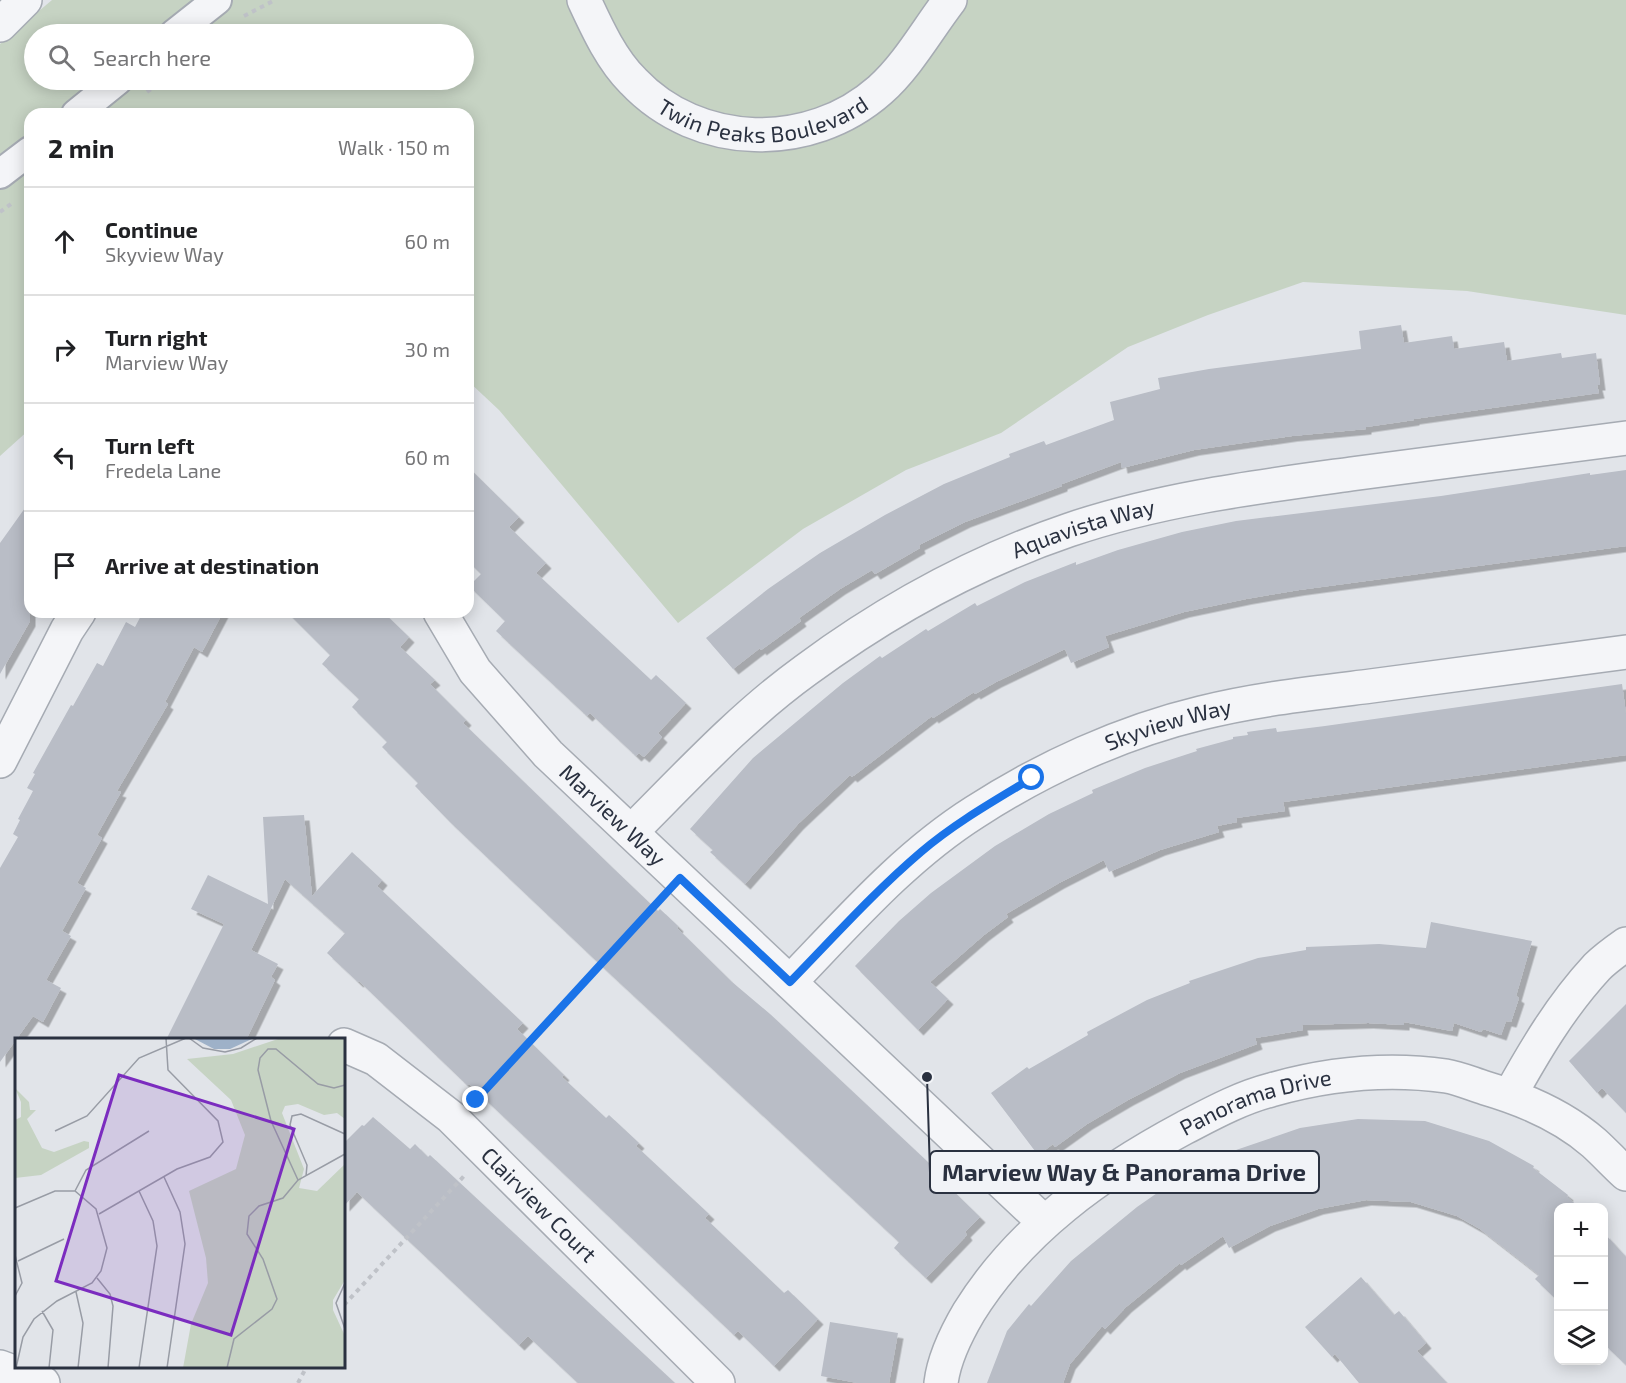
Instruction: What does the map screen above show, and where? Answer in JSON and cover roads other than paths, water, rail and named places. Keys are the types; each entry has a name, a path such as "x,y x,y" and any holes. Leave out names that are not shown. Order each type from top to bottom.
{"street":[{"path":"0,25 25,0"},
{"path":"187,24 217,0"},
{"name":"Twin Peaks Boulevard","path":"584,0 612,52 633,81 645,92 676,114 693,122 731,133 753,135 799,131 843,116 862,104 897,72 950,0"},
{"path":"83,108 106,90"},
{"path":"0,174 24,156"},
{"name":"Aquavista Way","path":"632,832 717,744 803,671 852,637 908,603 1016,550 1068,530 1176,501 1247,488 1626,438"},
{"path":"0,761 75,618"},
{"name":"Marview Way","path":"444,618 475,671 548,754 1044,1222"},
{"name":"Skyview Way","path":"790,982 874,895 922,852 974,812 1032,778 1143,730 1200,713 1263,700 1626,652"},
{"path":"1510,1095 1542,1039 1569,1000 1599,966 1626,944"},
{"name":"Clairview Court","path":"345,1045 376,1059 452,1117 718,1383"},
{"name":"Panorama Drive","path":"941,1383 943,1367 960,1328 983,1290 1014,1251 1044,1222 1103,1177 1158,1142 1215,1112 1269,1090 1323,1077 1387,1072 1448,1076 1510,1095 1556,1117 1592,1141 1626,1174"},
{"path":"0,1367 43,1383"}],"place":[{"name":"Marview Way & Panorama Drive","path":"927,1077"}]}
